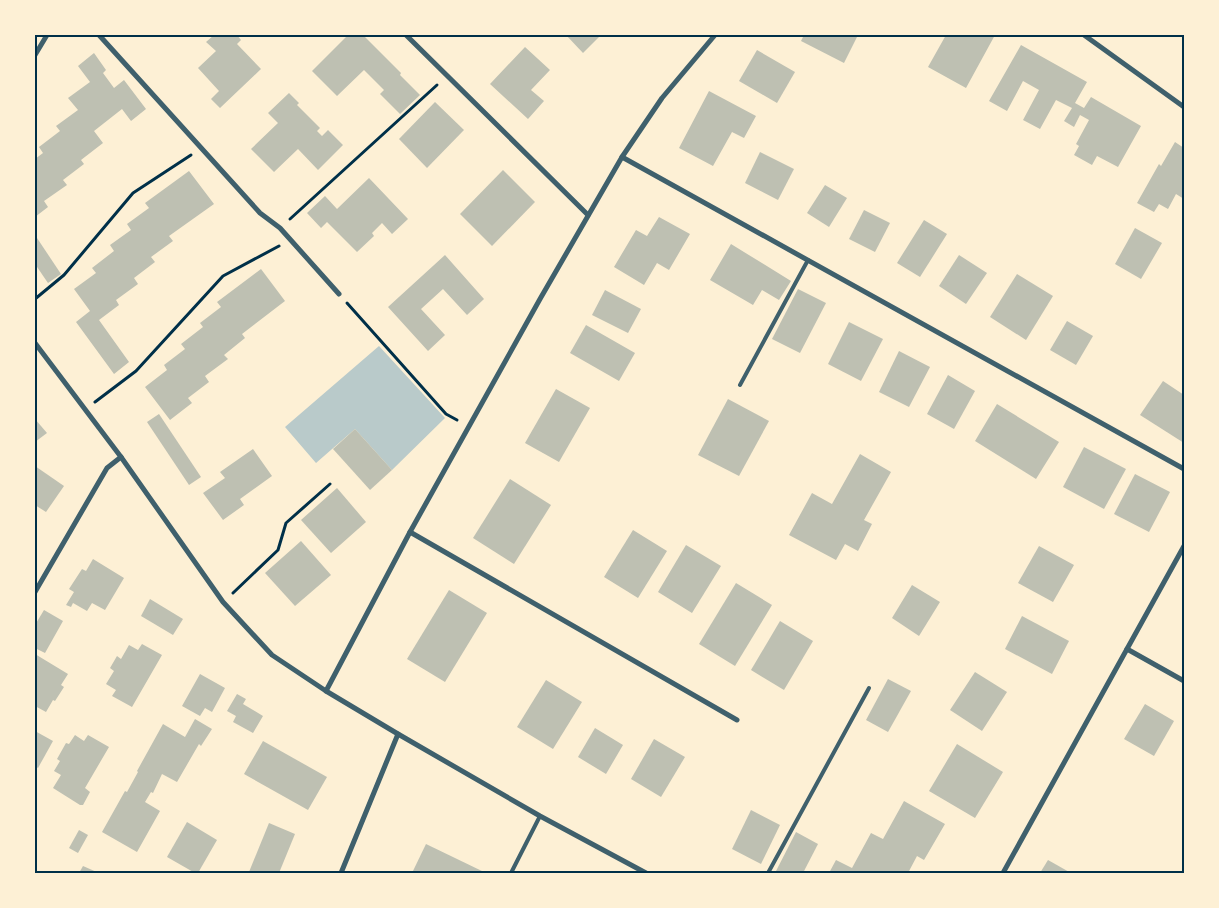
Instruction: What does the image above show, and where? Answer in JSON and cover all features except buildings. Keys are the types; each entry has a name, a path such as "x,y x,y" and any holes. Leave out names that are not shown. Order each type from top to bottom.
{"street":[{"path":"35,55 47,35"},
{"path":"99,35 260,213 280,228 339,294"},
{"path":"406,35 588,215"},
{"path":"326,691 468,426 622,157 662,98 715,35"},
{"path":"1084,35 1184,107"},
{"path":"622,157 1184,469"},
{"path":"35,343 121,457 223,602 272,655 326,691 398,734 540,816 646,873"},
{"path":"35,592 107,468 121,457"},
{"path":"410,532 737,720"},
{"path":"1003,873 1184,546"},
{"path":"1127,649 1184,681"},
{"path":"341,873 398,734"}],"lane":[{"path":"740,384 808,260"},
{"path":"768,873 869,688"},
{"path":"511,873 540,816"}],"path":[{"path":"280,228 447,76"},
{"path":"35,299 64,275 133,193 202,148"},
{"path":"85,410 136,372 223,276 290,240"},
{"path":"339,294 446,414 468,426"},
{"path":"223,602 278,550 286,523 330,484"}],"shaded area":[{"path":"379,346 445,418 392,470 355,429 316,463 285,427"}]}
